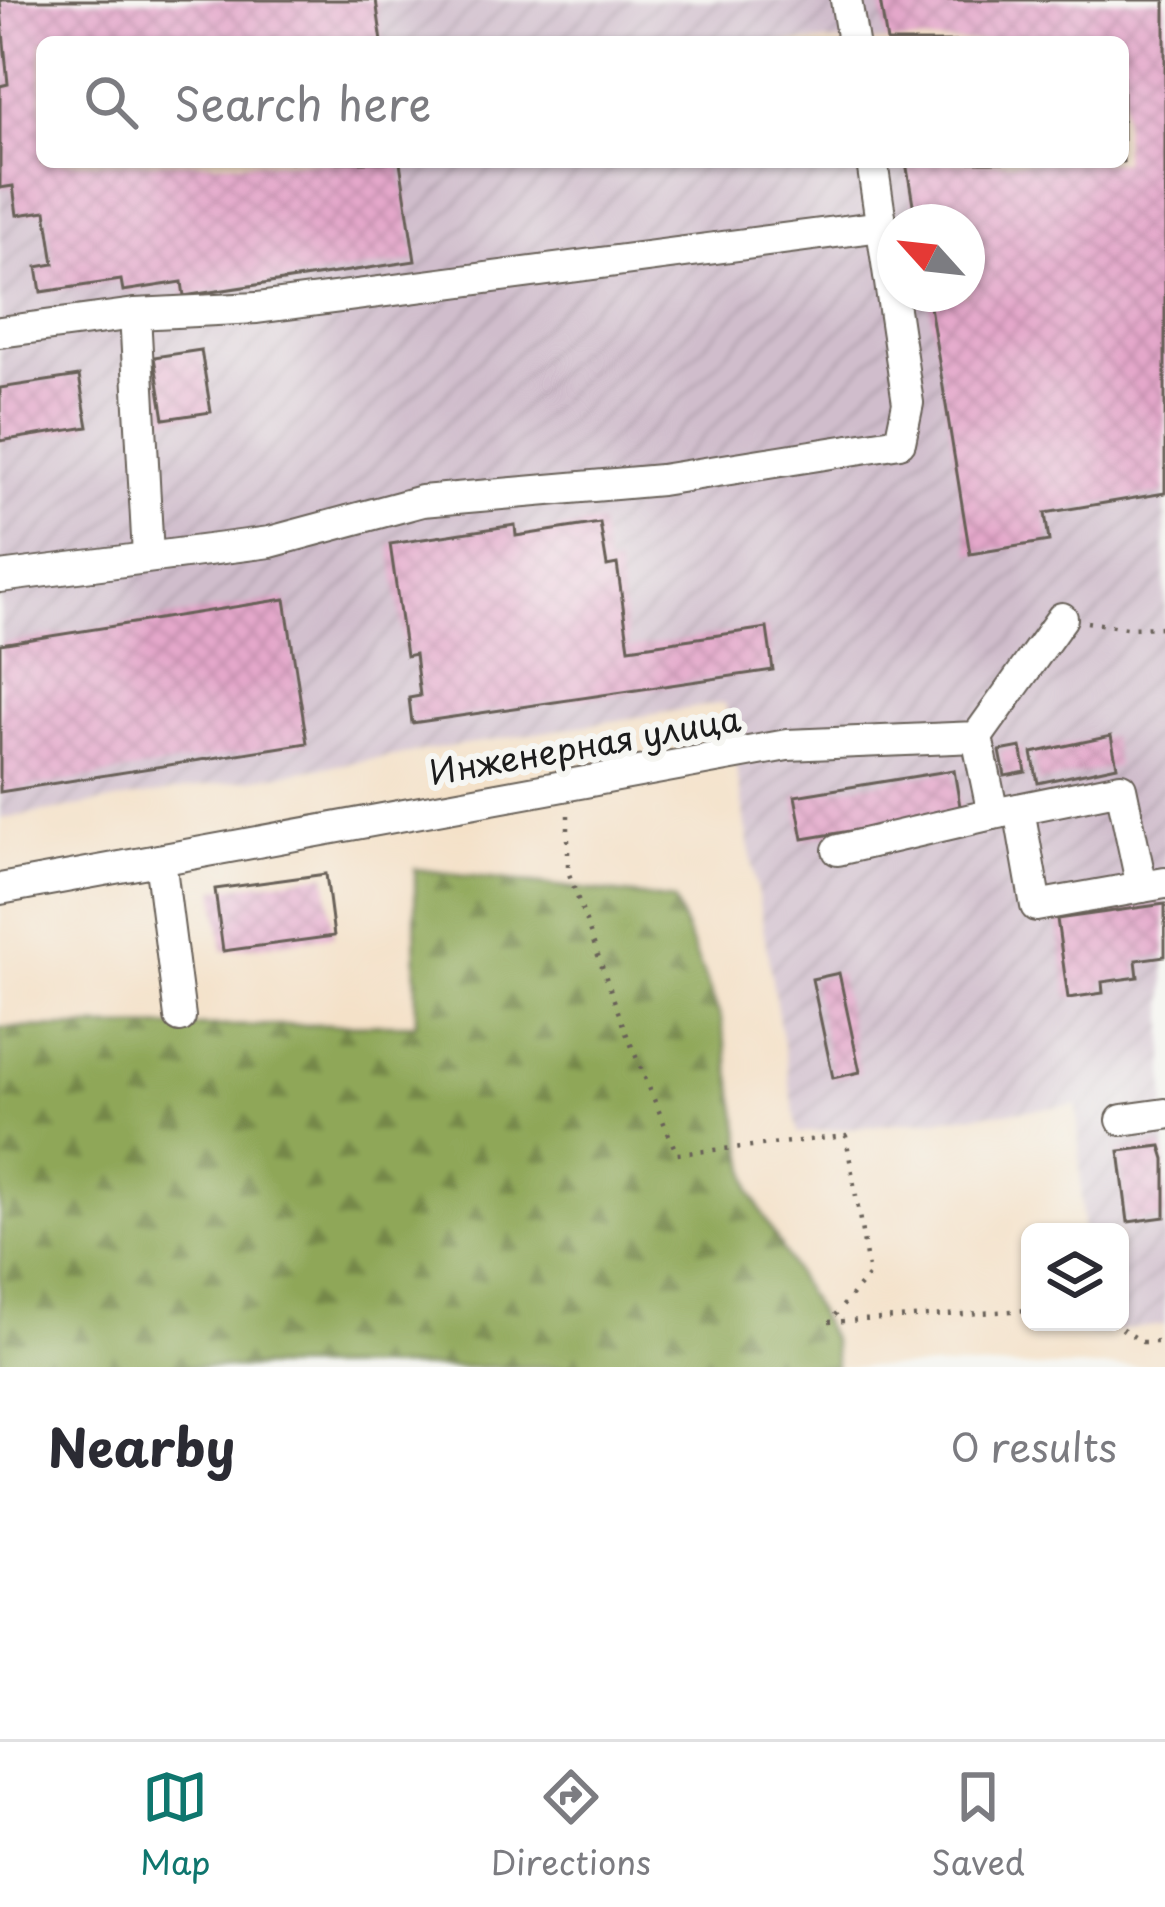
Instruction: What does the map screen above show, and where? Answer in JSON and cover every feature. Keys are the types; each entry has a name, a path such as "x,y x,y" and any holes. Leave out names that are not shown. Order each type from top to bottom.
{"street":[{"path":"846,0 852,36"},
{"path":"873,168 879,204"},
{"path":"0,332 135,314 257,308 877,227"},
{"path":"0,577 270,542 422,501 661,480 900,442 908,403 895,312"},
{"path":"135,314 148,556"},
{"path":"838,850 1006,811 1121,788 1153,885 1036,906 1006,811 977,737 1062,618"},
{"name":"Инженерная улица","path":"0,889 787,745 977,737"},
{"path":"160,860 180,1017"},
{"path":"1122,1120 1165,1114"}],"path":[{"path":"1062,618 1126,628 1165,627"},
{"path":"568,785 568,871 624,1028 677,1154 846,1136 869,1276 829,1322 1021,1311"},
{"path":"1126,1331 1142,1342 1165,1342"}],"shaded area":[{"path":"0,0 1165,0 1165,1325 1129,1329 1129,1223 1083,1223 1077,1105 798,1133 725,703 0,819"}],"green space":[{"path":"415,869 674,900 721,1019 751,1192 832,1340 836,1367 0,1367 0,1028 416,1024"}],"building":[{"path":"0,0 376,0 381,36 36,36 36,168 401,168 415,261 184,296 182,282 123,291 121,280 41,292 37,267 54,264 46,211 17,215 13,186 0,188 0,86 8,84"},
{"path":"880,0 1165,0 1165,493 1045,513 1049,541 970,554 931,312 985,312 985,204 913,204 907,168 1129,168 1129,36 886,36"},
{"path":"201,350 211,412 164,419 154,357"},
{"path":"79,376 88,427 0,441 0,388"},
{"path":"600,523 607,566 617,564 629,648 767,628 773,670 412,723 409,698 420,696 415,654 406,656 390,544 515,525 516,536"},
{"path":"285,599 307,743 0,792 0,644"},
{"path":"1111,736 1117,766 1038,783 1032,753"},
{"path":"1021,747 1026,772 1005,776 1000,751"},
{"path":"954,770 961,812 803,839 795,796"},
{"path":"326,874 334,936 223,951 215,889"},
{"path":"1165,904 1165,956 1136,960 1138,977 1102,982 1103,993 1068,998 1057,919"},
{"path":"839,973 860,1072 833,1078 812,979"},
{"path":"1161,1146 1165,1217 1128,1222 1119,1151"}]}
